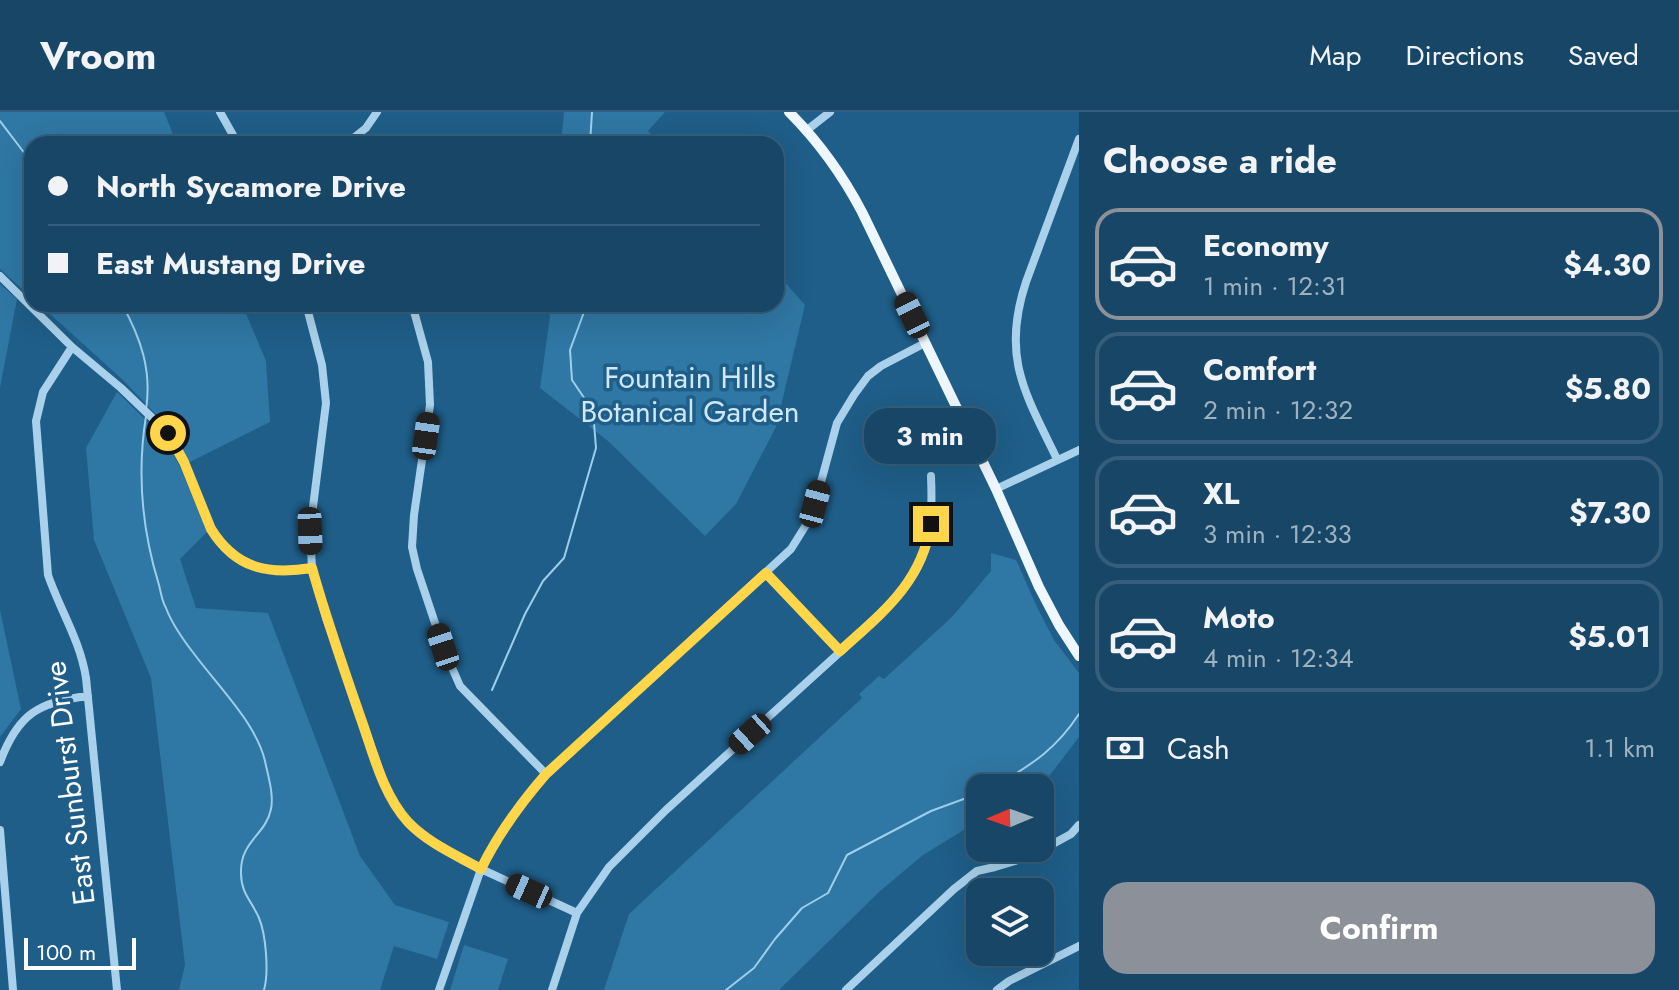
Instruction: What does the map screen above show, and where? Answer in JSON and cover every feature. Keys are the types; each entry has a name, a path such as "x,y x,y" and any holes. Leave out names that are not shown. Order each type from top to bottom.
{"main road":[{"path":"789,112 807,130 848,185 996,489 1039,587 1079,656"}],"street":[{"path":"220,112 234,136"},
{"path":"356,136 377,112"},
{"path":"807,130 830,112"},
{"path":"1057,459 1021,379 1015,329 1020,299 1079,139"},
{"path":"0,276 24,300"},
{"path":"37,312 168,433 184,462 211,529 231,553 243,562 279,572 312,568"},
{"path":"308,312 322,365 326,403 310,531 312,568 340,660 384,783 395,806 411,825 435,844 577,913"},
{"path":"415,312 428,362 430,405 414,515 412,547 417,569 443,647 460,686 546,774"},
{"path":"439,990 481,869 519,805 546,774 791,549 815,504 837,423 854,395 868,376 881,366 925,343"},
{"name":"East Sunburst Drive","path":"72,347 43,392 36,433 48,575 83,658 117,990"},
{"path":"996,489 1079,450"},
{"path":"552,990 577,913 609,867 898,597 920,564 928,544 931,476"},
{"path":"766,573 840,651"},
{"path":"0,762 8,741 34,712 46,704 88,696"},
{"path":"846,990 977,871 1031,856 1071,834 1079,825"},
{"path":"0,830 13,990"},
{"path":"997,990 1079,946"}],"green space":[{"path":"0,112 164,112 174,136 24,136 24,291 0,269"},
{"path":"564,112 665,112 648,131 653,136 562,136"},
{"name":"Fountain Hills Botanical Garden","path":"784,281 805,305 776,427 736,504 705,536 608,441 540,388 548,312 784,312"},
{"path":"0,284 17,299 0,388"},
{"path":"48,312 245,312 266,361 270,422 188,463 168,427 123,380"},
{"path":"117,392 165,439 207,532 180,559 196,608 268,613 360,856 395,905 449,922 437,959 394,946 380,990 179,990 185,965 151,678 94,540 86,448"},
{"path":"991,553 1016,560 1054,640 1079,673 1079,737 1051,774 966,774 966,829 923,855 879,892 779,990 604,990 629,914 862,698 859,694 879,676 884,679 952,617 991,571"},
{"path":"0,610 21,709 0,737"},
{"path":"464,945 508,959 498,990 450,990"}],"waterway":[{"path":"590,136 592,112"},
{"path":"0,121 24,152"},
{"path":"126,312 135,330 146,368 146,410"},
{"path":"492,690 525,614 543,581 564,558 596,448 593,411 572,380 570,350 584,312"},
{"path":"146,416 142,458 143,501 153,564 164,603 183,638 254,733 269,779 271,809 245,853 241,873 243,886 259,918 263,934 266,964 264,990"},
{"path":"1015,774 1051,748 1079,714"},
{"path":"726,990 754,968 802,908 828,893 847,855 931,811 966,798"}],"route":[{"path":"168,433 184,462 211,529 231,553 243,562 279,572 312,568 374,756 395,806 411,825 435,844 481,869 519,805 546,774 766,573 840,651 872,623 910,581 928,544 931,524"}]}
